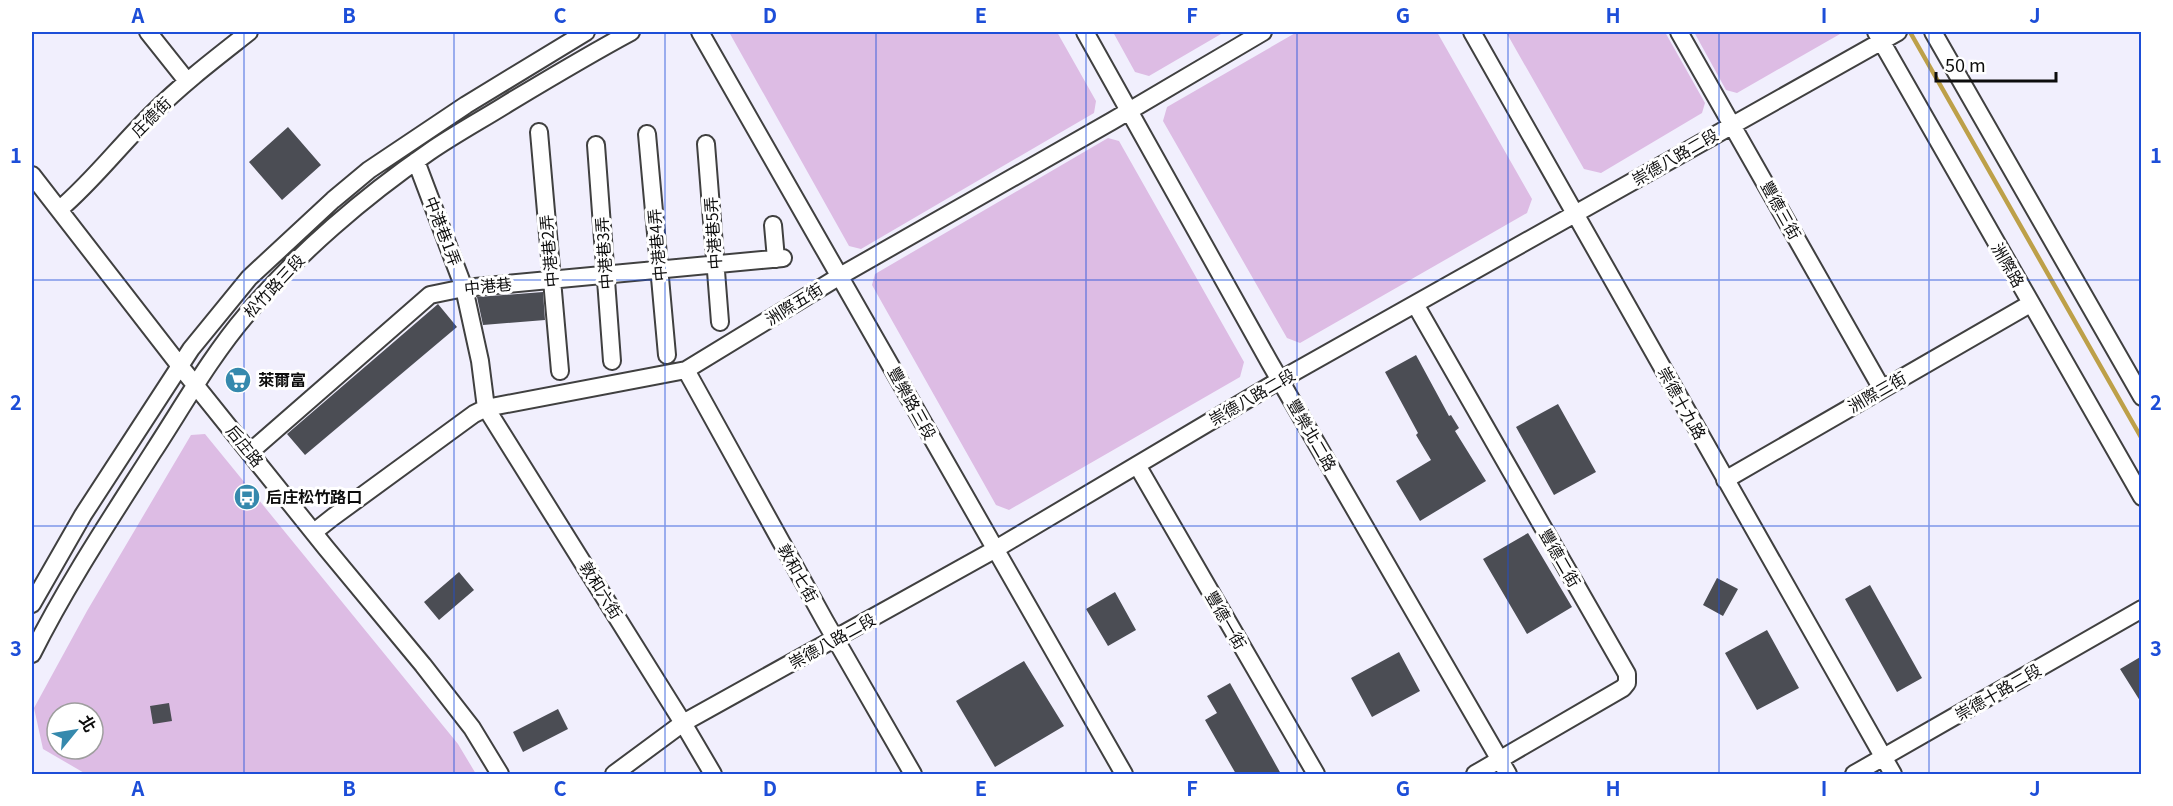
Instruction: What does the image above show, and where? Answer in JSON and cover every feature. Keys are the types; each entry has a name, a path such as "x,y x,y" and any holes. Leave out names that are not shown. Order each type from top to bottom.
{"street":[{"path":"148,32 187,81"},
{"name":"庄德街","path":"60,209 187,81 249,32"},
{"name":"松竹路三段","path":"32,604 83,515 180,366 221,310 249,278 347,188 429,129 586,32"},
{"name":"松竹路三段","path":"32,654 50,617 92,548 197,385 247,314 310,249 393,177 532,89 631,32"},
{"name":"豐樂路三段","path":"700,32 1124,774"},
{"name":"豐樂北二路","path":"1085,32 1280,380 1504,767"},
{"name":"洲際五街","path":"314,532 474,414 486,408 686,370 840,276 1263,32"},
{"name":"崇德十九路","path":"1472,32 1893,774"},
{"name":"豐德三街","path":"1679,32 1882,389"},
{"name":"崇德八路二段","path":"614,774 683,723 994,550 1280,380 1576,214 1878,36 1898,32"},
{"path":"1933,32 2142,397"},
{"name":"洲際路","path":"1878,36 2142,497"},
{"name":"中港巷2弄","path":"539,132 560,371"},
{"name":"中港巷4弄","path":"647,134 667,355"},
{"name":"中港巷5弄","path":"706,144 720,322"},
{"name":"中港巷3弄","path":"596,145 612,361"},
{"name":"中港巷1弄","path":"416,161 464,288 480,361 486,408"},
{"name":"后庄路","path":"32,175 180,366 437,683 472,728 500,774"},
{"name":"中港巷","path":"250,452 430,295 464,288 780,259 773,225"},
{"name":"豐德二街","path":"1415,304 1627,674 1627,683 1623,688 1504,767"},
{"name":"洲際三街","path":"1725,480 2030,304"},
{"name":"敦和七街","path":"686,370 835,639 913,774"},
{"name":"敦和六街","path":"486,408 713,774"},
{"name":"豐德一街","path":"1137,465 1316,774"},
{"name":"崇德十路二段","path":"1854,774 2142,609"},
{"path":"1475,774 1504,767"}],"shaded area":[{"path":"729,32 1057,32 1096,101 1094,113 861,249 849,246"},
{"path":"1113,32 1220,32 1221,34 1149,76 1135,72"},
{"path":"1297,32 1437,32 1532,199 1527,213 1300,343 1287,338 1163,121 1167,107"},
{"path":"1506,32 1665,32 1705,103 1702,113 1601,173 1584,169"},
{"path":"1694,32 1841,32 1737,93 1726,90"},
{"path":"1108,138 1119,141 1244,362 1240,377 1009,510 996,505 872,285 875,274"},
{"path":"205,434 458,744 476,774 86,774 64,761 105,761 105,701 45,701 45,750 34,708 87,611 191,435"}],"building":[{"path":"288,127 321,165 282,200 249,162"},
{"path":"543,292 545,320 483,325 477,297"},
{"path":"438,304 457,327 305,455 287,434"},
{"path":"1416,355 1449,416 1451,415 1459,428 1455,431 1486,481 1420,521 1396,481 1431,460 1385,372"},
{"path":"1558,404 1596,472 1554,495 1516,427"},
{"path":"1528,533 1572,607 1527,634 1483,559"},
{"path":"459,572 474,590 439,620 424,602"},
{"path":"1717,578 1738,589 1723,616 1703,605"},
{"path":"1870,585 1922,678 1897,692 1845,599"},
{"path":"1115,592 1136,630 1108,646 1086,609"},
{"path":"1767,630 1799,688 1757,710 1725,653"},
{"path":"1399,652 1420,691 1372,717 1351,678"},
{"path":"2142,656 2142,704 2120,669"},
{"path":"1024,661 1064,726 995,767 956,701"},
{"path":"1230,683 1281,774 1236,774 1205,720 1217,713 1207,696"},
{"path":"169,703 172,721 153,724 150,706"},
{"path":"558,709 568,729 523,752 513,732"}],"waterway":[{"path":"1910,32 2142,439"}],"place":[{"name":"萊爾富","path":"238,380"},
{"name":"后庄松竹路口","path":"247,497"}]}
